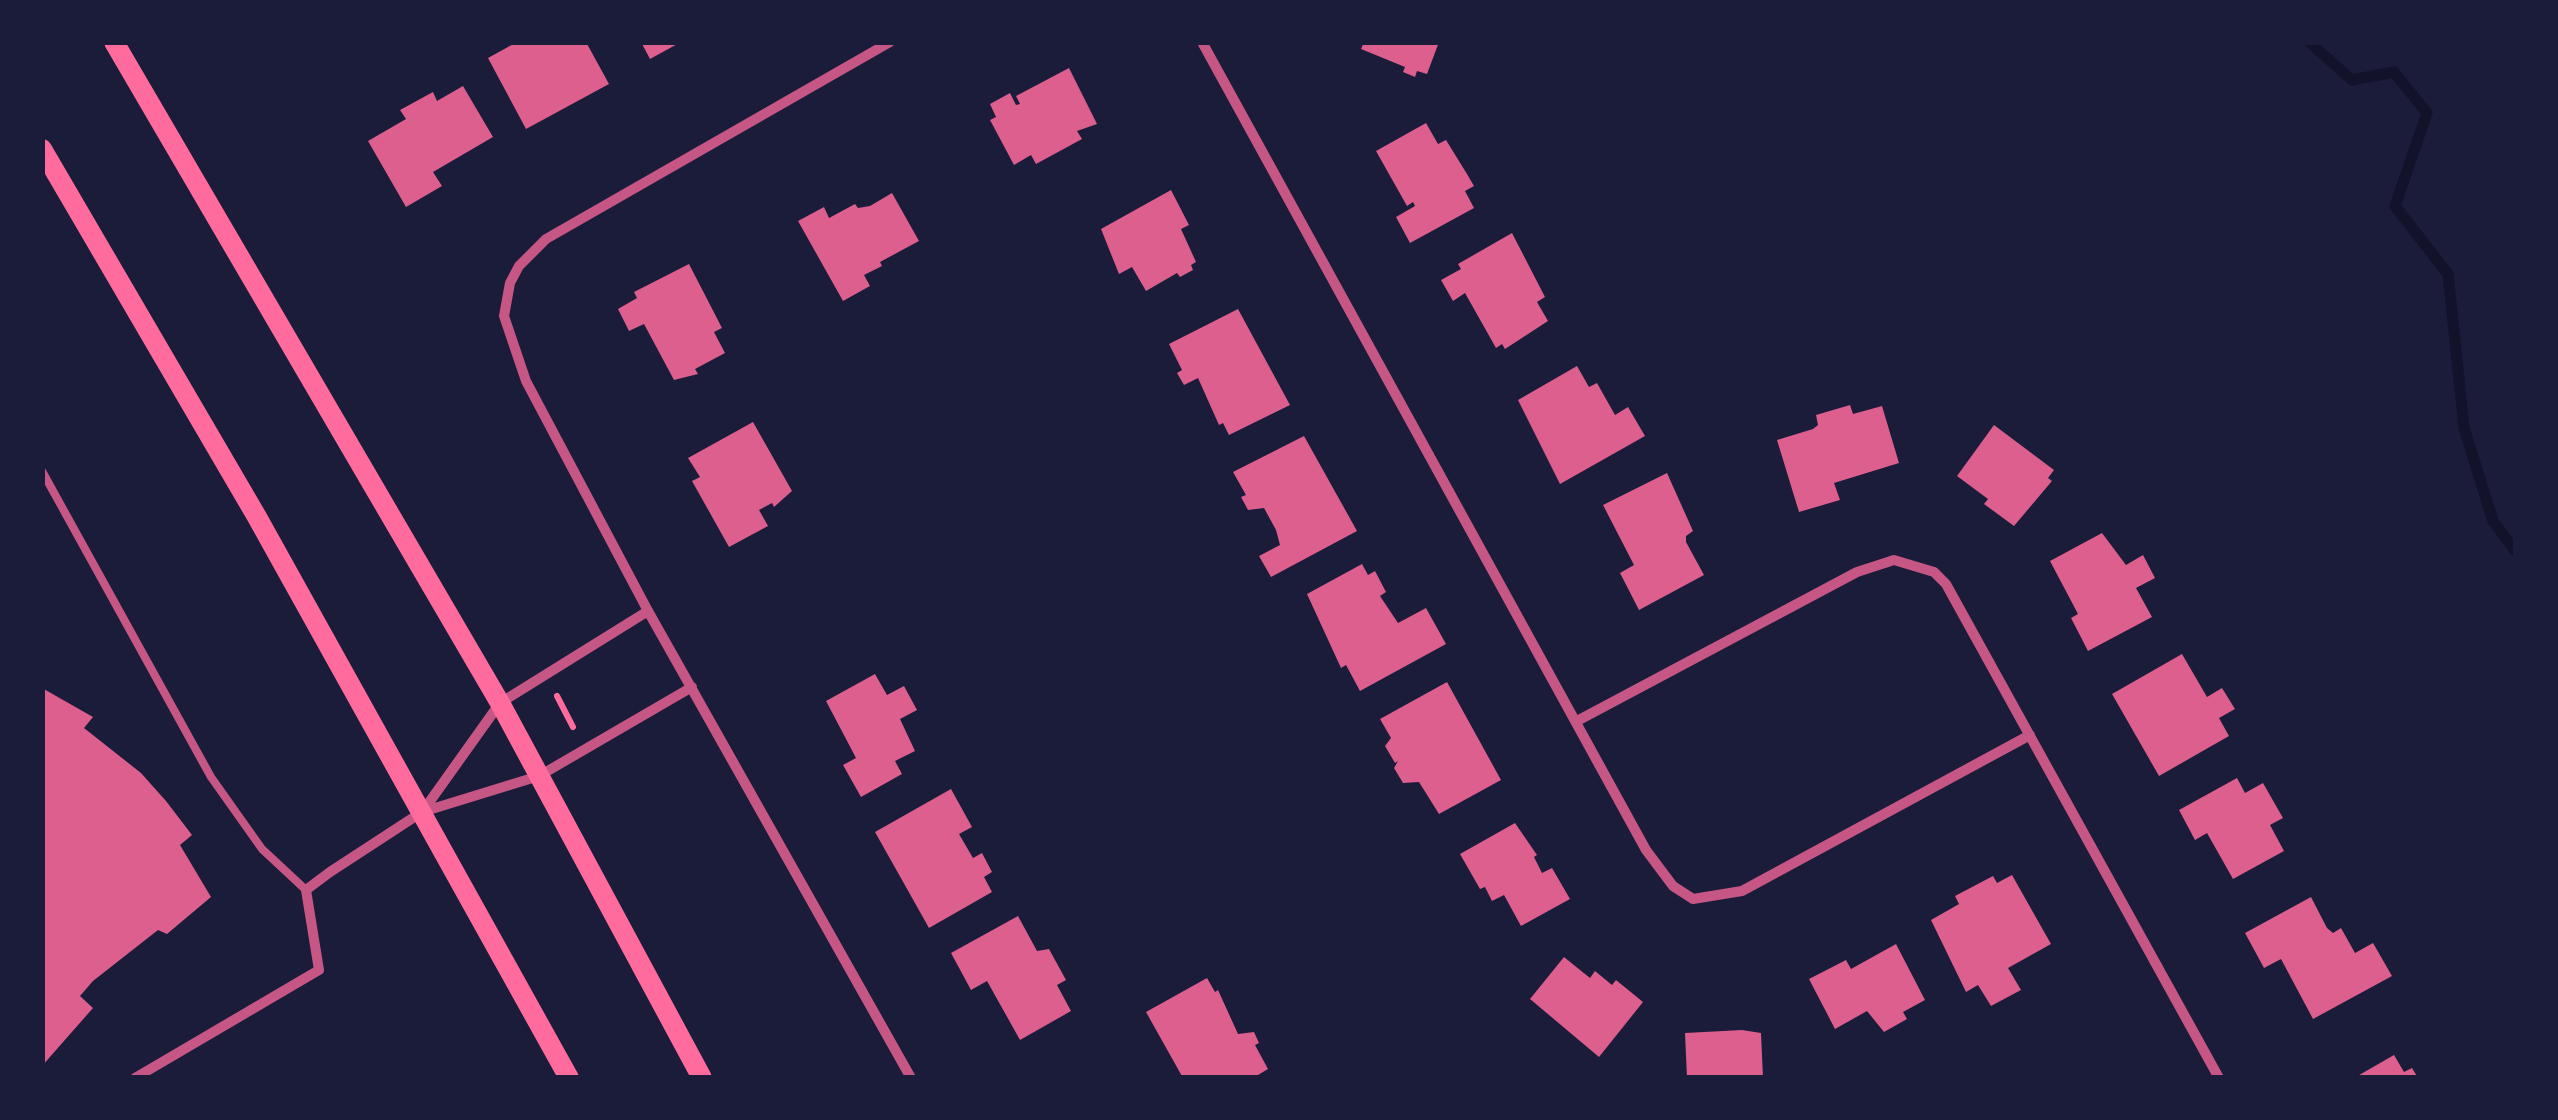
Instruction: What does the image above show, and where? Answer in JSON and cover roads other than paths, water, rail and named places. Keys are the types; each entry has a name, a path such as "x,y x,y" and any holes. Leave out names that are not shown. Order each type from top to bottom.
{"main road":[{"path":"114,42 500,704 702,1078"},
{"path":"42,149 570,1078"}],"street":[{"path":"890,42 546,239 519,266 505,300 507,332 526,381 648,611 910,1078"},
{"path":"1202,42 1665,878 1684,894 1703,899 1742,891 2030,735"},
{"path":"1578,720 1856,572 1894,560 1919,565 1946,584 2218,1078"},
{"path":"422,812 500,704 648,611"},
{"path":"134,1078 319,970 306,890 422,812 539,776 692,687"}],"lane":[{"path":"42,471 211,777 262,849 306,890"}],"waterway":[{"path":"2309,42 2352,80 2394,72 2427,113 2395,206 2448,274 2464,428 2493,521 2516,552"}]}
